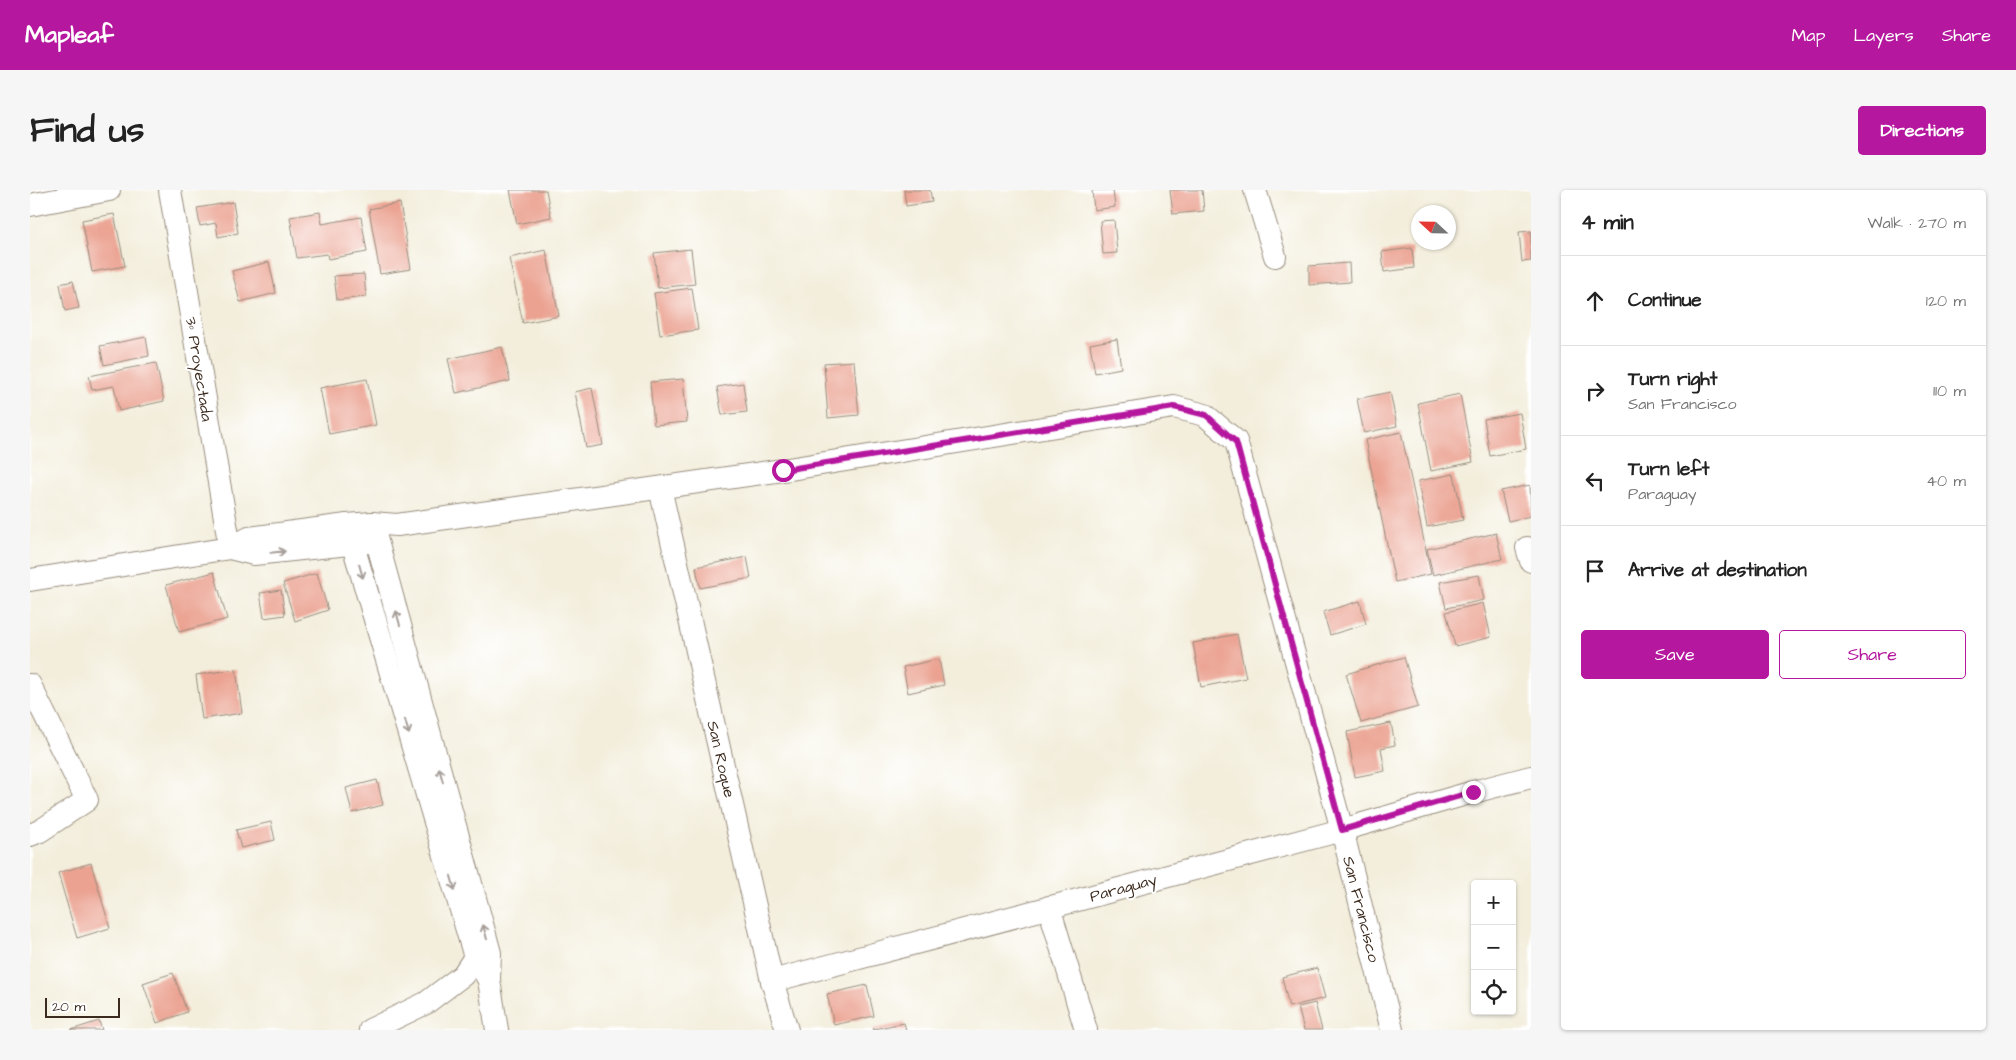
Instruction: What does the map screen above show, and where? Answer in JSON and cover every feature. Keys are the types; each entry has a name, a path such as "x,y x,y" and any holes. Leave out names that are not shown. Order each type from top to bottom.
{"street":[{"path":"30,205 110,190"},
{"name":"3º Proyectada","path":"170,190 230,548"},
{"path":"1255,190 1275,256"},
{"name":"San Francisco","path":"660,488 1174,407 1206,415 1236,442 1342,830 1392,1030"},
{"path":"30,580 230,548 254,554 350,534 374,532 397,525 660,488"},
{"name":"San Roque","path":"660,488 772,981 787,1030"},
{"path":"374,532 490,953 489,980 496,1025"},
{"path":"350,534 475,957 489,980"},
{"path":"30,685 87,800 40,831 30,835"},
{"name":"Paraguay","path":"772,981 1342,830 1531,777"},
{"path":"1049,907 1086,1030"},
{"path":"370,1030 426,1003 464,975 475,957"}],"building":[{"path":"510,190 546,190 551,217 517,224"},
{"path":"904,190 930,190 932,202 906,206"},
{"path":"1092,190 1113,190 1115,207 1094,210"},
{"path":"1170,190 1202,190 1204,211 1173,214"},
{"path":"233,202 238,233 218,237 216,223 200,226 197,208"},
{"path":"400,203 411,269 380,274 369,209"},
{"path":"320,212 322,224 361,217 367,252 328,259 327,254 297,258 290,217"},
{"path":"114,214 125,266 92,272 82,220"},
{"path":"1114,220 1117,253 1103,254 1100,221"},
{"path":"1531,231 1531,261 1522,262 1519,232"},
{"path":"1411,248 1414,268 1384,272 1382,252"},
{"path":"691,249 695,284 658,288 654,253"},
{"path":"546,250 559,316 523,323 509,258"},
{"path":"269,262 276,293 240,302 232,271"},
{"path":"1349,263 1350,282 1309,285 1309,266"},
{"path":"364,274 366,297 337,300 334,276"},
{"path":"73,281 79,308 65,311 60,284"},
{"path":"692,288 698,330 660,335 654,293"},
{"path":"146,337 149,356 104,365 100,346"},
{"path":"1117,339 1121,368 1095,373 1090,344"},
{"path":"502,347 510,381 456,393 448,359"},
{"path":"854,361 859,415 828,418 824,363"},
{"path":"156,363 164,401 119,411 114,386 92,390 89,376"},
{"path":"367,379 376,425 329,434 320,388"},
{"path":"683,379 687,422 654,425 650,382"},
{"path":"743,383 747,412 722,415 717,387"},
{"path":"592,388 603,445 586,448 575,392"},
{"path":"1390,392 1397,426 1364,433 1357,399"},
{"path":"1460,394 1473,462 1431,471 1418,403"},
{"path":"1520,413 1526,449 1490,456 1484,419"},
{"path":"1401,432 1431,574 1395,582 1365,440"},
{"path":"1454,474 1463,520 1427,527 1418,481"},
{"path":"1530,485 1531,516 1508,521 1501,491"},
{"path":"1496,533 1502,559 1433,575 1427,549"},
{"path":"747,557 751,578 700,588 696,567"},
{"path":"214,572 227,619 179,632 166,585"},
{"path":"317,573 328,610 295,621 283,583"},
{"path":"1479,575 1484,600 1446,608 1440,582"},
{"path":"281,590 285,615 264,618 260,593"},
{"path":"1360,601 1366,624 1330,635 1323,612"},
{"path":"1483,603 1491,637 1455,646 1446,612"},
{"path":"1237,634 1246,678 1201,687 1193,643"},
{"path":"1404,657 1418,707 1361,723 1346,674"},
{"path":"939,659 944,685 908,693 903,667"},
{"path":"236,669 242,713 202,719 196,675"},
{"path":"1391,723 1395,745 1381,748 1385,771 1355,777 1347,732"},
{"path":"377,780 383,805 352,813 346,788"},
{"path":"271,822 275,840 241,848 236,830"},
{"path":"91,863 110,928 77,938 58,873"},
{"path":"1317,968 1325,998 1289,1007 1282,977"},
{"path":"173,973 187,1012 157,1023 143,983"},
{"path":"867,985 874,1016 834,1025 827,994"},
{"path":"1315,1003 1322,1030 1304,1030 1298,1007"},
{"path":"99,1021 102,1030 71,1030"},
{"path":"904,1023 906,1030 873,1029"}],"route":[{"path":"783,470 1174,407 1206,415 1236,442 1342,830 1473,792"}]}
